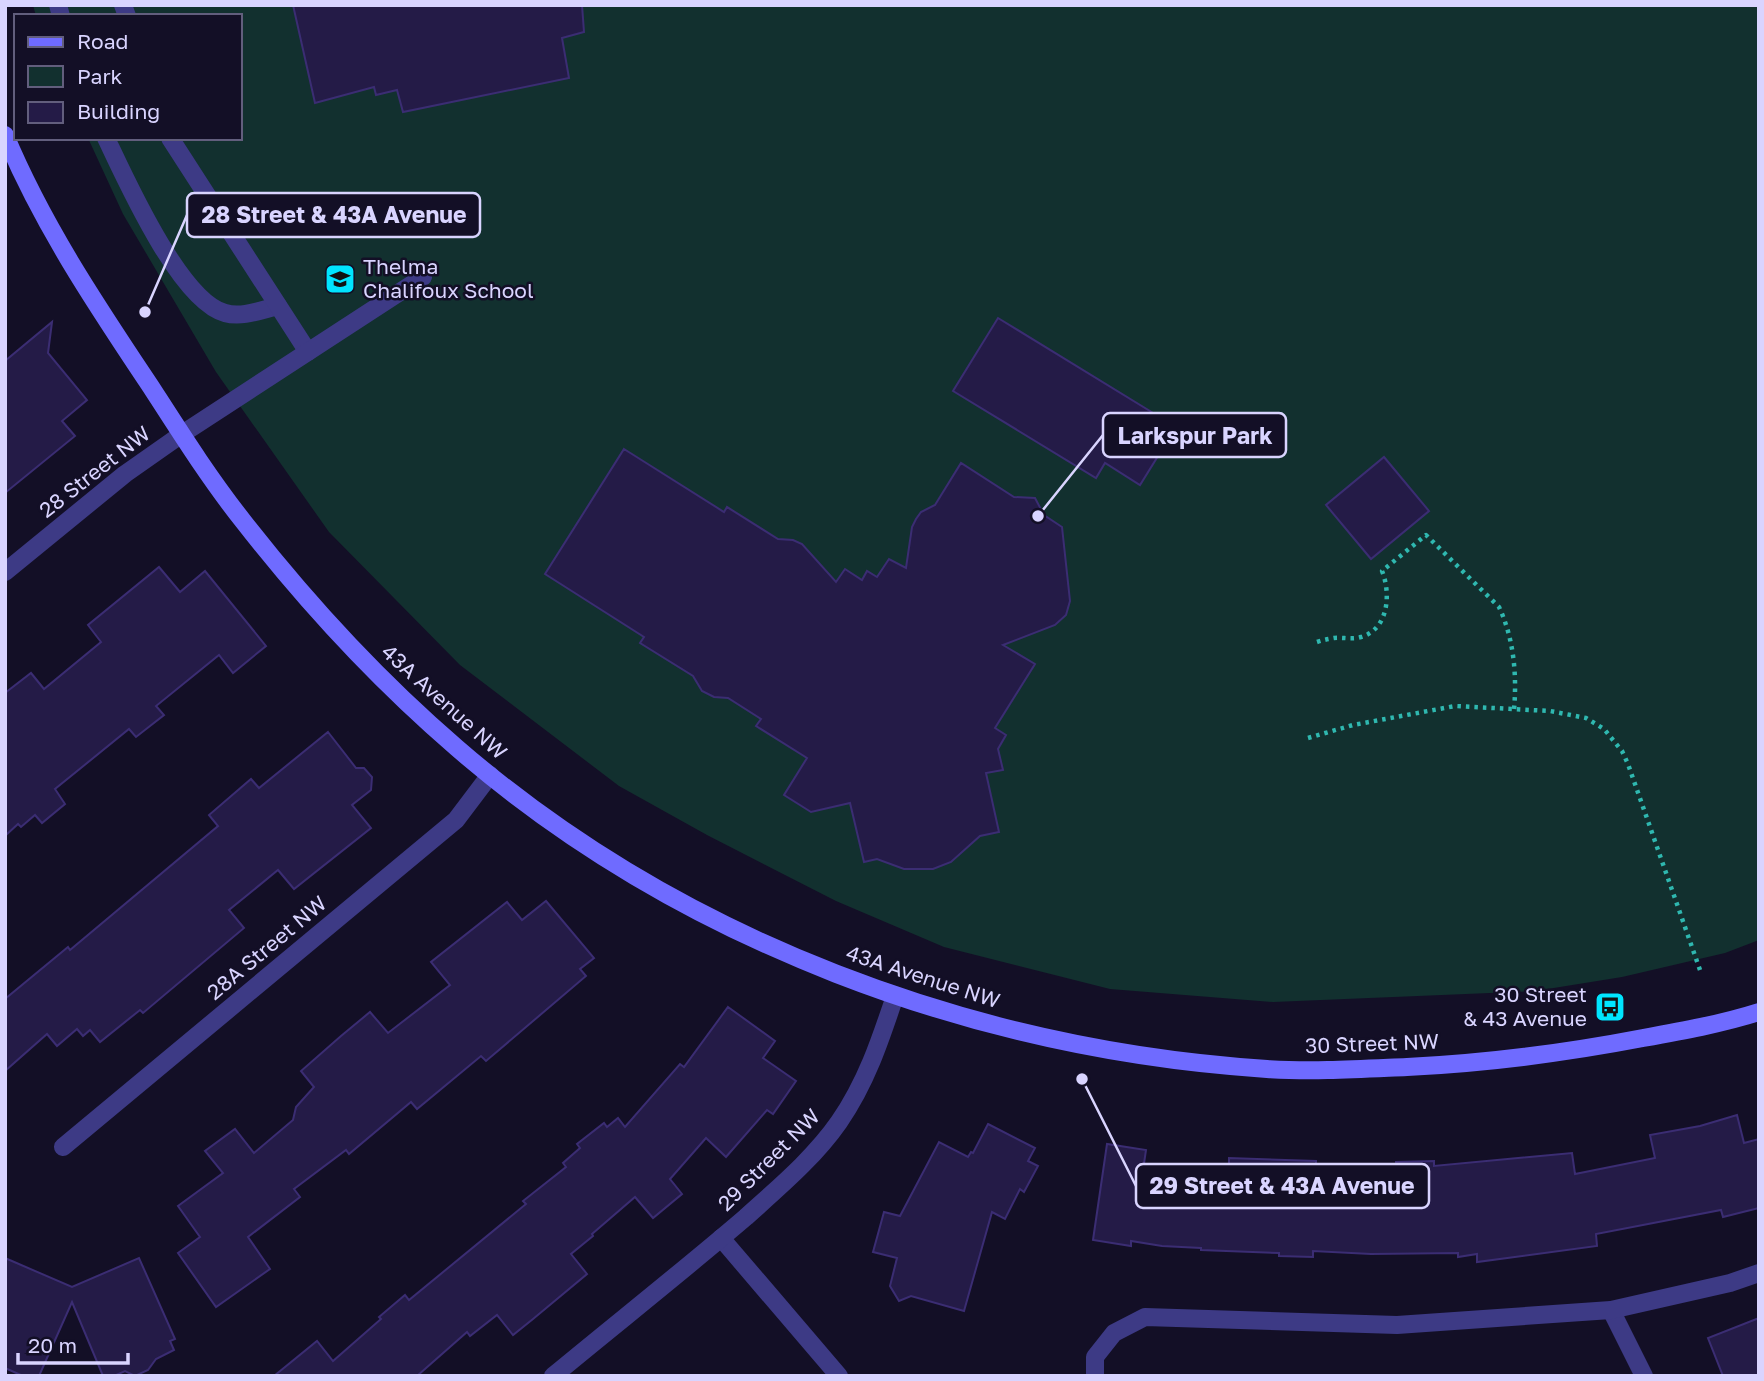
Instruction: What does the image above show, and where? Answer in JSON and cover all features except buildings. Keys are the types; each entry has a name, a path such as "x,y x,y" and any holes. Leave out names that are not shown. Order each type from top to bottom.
{"street":[{"name":"43A Avenue NW","path":"5,135 24,181 55,238 182,435 241,519 302,593 365,661 490,775 599,852 676,899 767,944 895,996 948,1013 1068,1042"},
{"path":"107,140 135,199 187,285 211,307 226,314 244,314 278,306"},
{"path":"171,140 308,352"},
{"name":"28 Street NW","path":"5,572 125,474 423,278"},
{"name":"28A Street NW","path":"63,1146 456,820 490,775"},
{"name":"29 Street NW","path":"553,1376 721,1238 809,1157 837,1124 863,1082 877,1051 895,996"},
{"name":"30 Street NW","path":"1068,1042 1210,1064 1274,1069 1471,1064 1553,1054 1679,1032 1759,1012"},
{"name":"29 Street NW","path":"721,1238 839,1376"},
{"path":"1095,1376 1095,1357 1114,1333 1146,1317 1398,1325 1611,1310 1730,1283 1759,1273"},
{"path":"1611,1310 1644,1376"}],"path":[{"path":"1317,642 1335,638 1357,639 1375,628 1386,607 1382,571 1426,534 1499,607 1516,668 1514,710"},
{"path":"1308,738 1353,725 1455,706 1550,711 1586,718 1604,729 1622,751 1700,970"}],"green space":[{"path":"33,5 1759,5 1759,940 1725,953 1622,977 1535,991 1273,1002 1110,989 944,947 836,901 707,835 619,786 460,665 329,532 216,372 123,214 89,140 242,140 242,14 35,14"}],"place":[{"name":"Thelma Chalifoux School","path":"340,279"},
{"name":"28 Street & 43A Avenue","path":"145,312"},
{"name":"Larkspur Park","path":"1038,516"},
{"name":"30 Street & 43 Avenue","path":"1610,1007"},
{"name":"29 Street & 43A Avenue","path":"1082,1079"}]}
